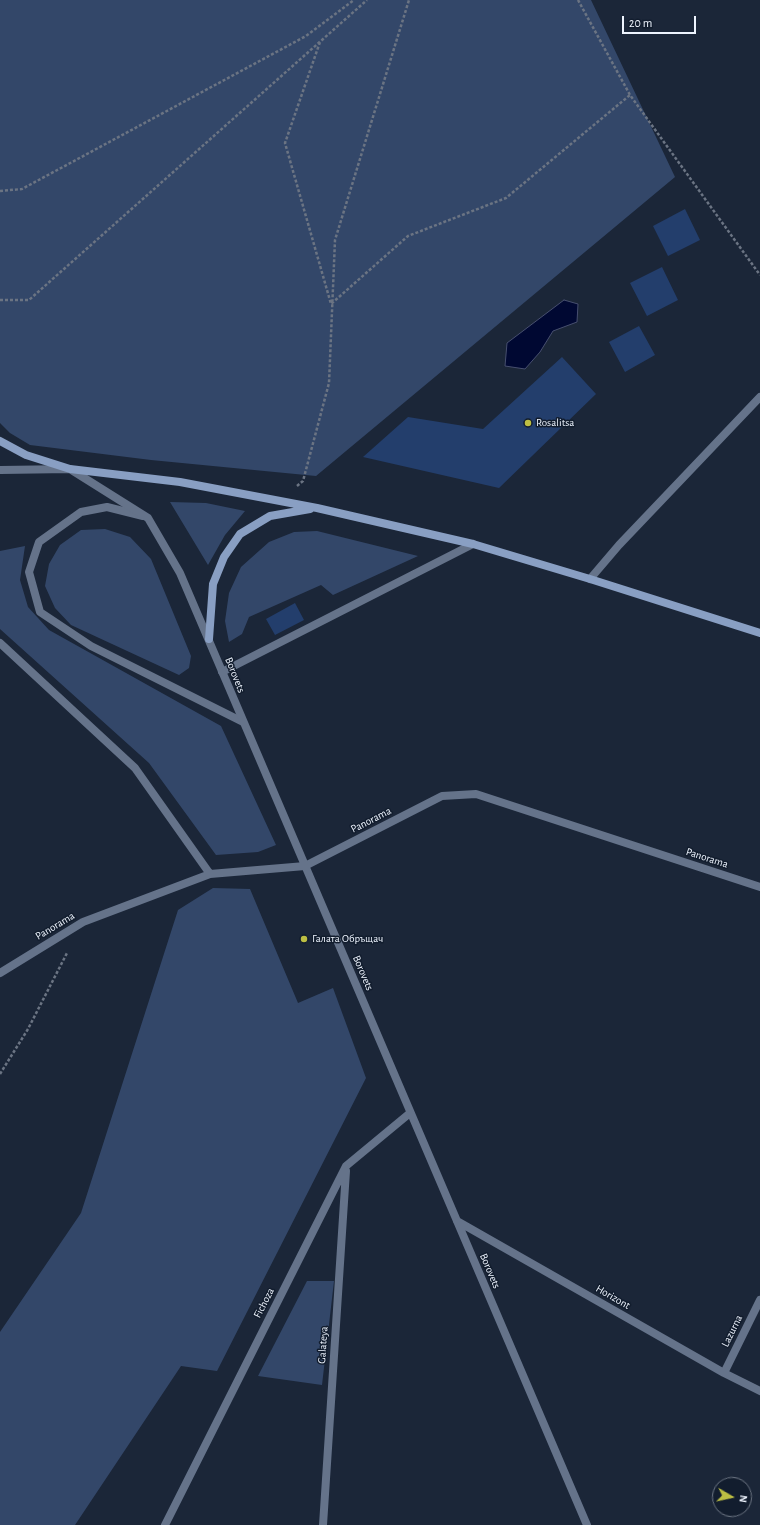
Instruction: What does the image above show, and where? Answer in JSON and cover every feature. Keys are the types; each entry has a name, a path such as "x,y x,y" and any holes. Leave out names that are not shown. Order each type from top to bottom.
{"main road":[{"path":"0,441 26,455 70,469 180,482 317,508 473,544 590,579 760,633"},
{"path":"209,639 213,584 224,557 240,534 270,516 317,508"}],"street":[{"path":"590,579 619,544 760,397"},
{"path":"0,470 70,469"},
{"name":"Borovets","path":"70,469 148,518 180,573 587,1525"},
{"path":"148,518 108,507 81,512 39,542 29,572 40,612 91,646 243,722"},
{"path":"222,672 473,544"},
{"path":"0,643 135,768 210,874"},
{"name":"Panorama","path":"0,973 83,922 210,874 305,866 442,796 476,794 760,887"},
{"name":"Fichoza","path":"165,1525 346,1166 410,1113"},
{"name":"Galateya","path":"323,1525 346,1166"},
{"name":"Horizont","path":"457,1221 724,1373 760,1391"},
{"name":"Lazurna","path":"724,1373 760,1300"}],"path":[{"path":"0,191 22,189 306,36 354,0"},
{"path":"0,300 29,300 367,0"},
{"path":"282,502 303,480 329,383 331,304 335,240 409,0"},
{"path":"578,0 630,95 760,275"},
{"path":"320,42 285,143 331,304"},
{"path":"331,304 408,236 506,198 630,95"},
{"path":"0,1074 28,1030 69,949"}],"shaded area":[{"path":"0,0 591,0 675,177 316,476 151,460 30,445 10,433 0,423"},
{"path":"564,300 578,304 577,322 553,331 540,352 525,369 505,366 507,343"},
{"path":"170,502 206,503 245,511 225,535 208,565"},
{"path":"105,529 130,537 151,559 191,656 189,668 179,675 71,625 55,608 45,586 49,564 60,545 81,530"},
{"path":"317,531 418,556 333,595 321,585 249,617 242,634 229,642 225,621 229,593 241,567 269,542 294,532"},
{"path":"25,546 20,580 28,607 49,630 221,726 276,845 258,852 216,855 149,763 0,629 0,551"},
{"path":"213,888 250,889 298,1003 333,988 366,1078 217,1371 181,1366 75,1525 0,1525 0,1332 81,1213 178,910"},
{"path":"307,1281 334,1281 322,1385 258,1376"}],"building":[{"path":"685,209 700,240 668,256 653,226"},
{"path":"662,267 678,300 647,316 630,283"},
{"path":"639,326 655,355 625,372 609,342"},
{"name":"Rosalitsa","path":"562,357 596,394 499,488 363,457 408,417 483,429"},
{"path":"295,603 304,620 275,635 266,619"}],"place":[{"name":"Rosalitsa","path":"528,423"},
{"name":"Галата Обръщач","path":"304,939"}]}
